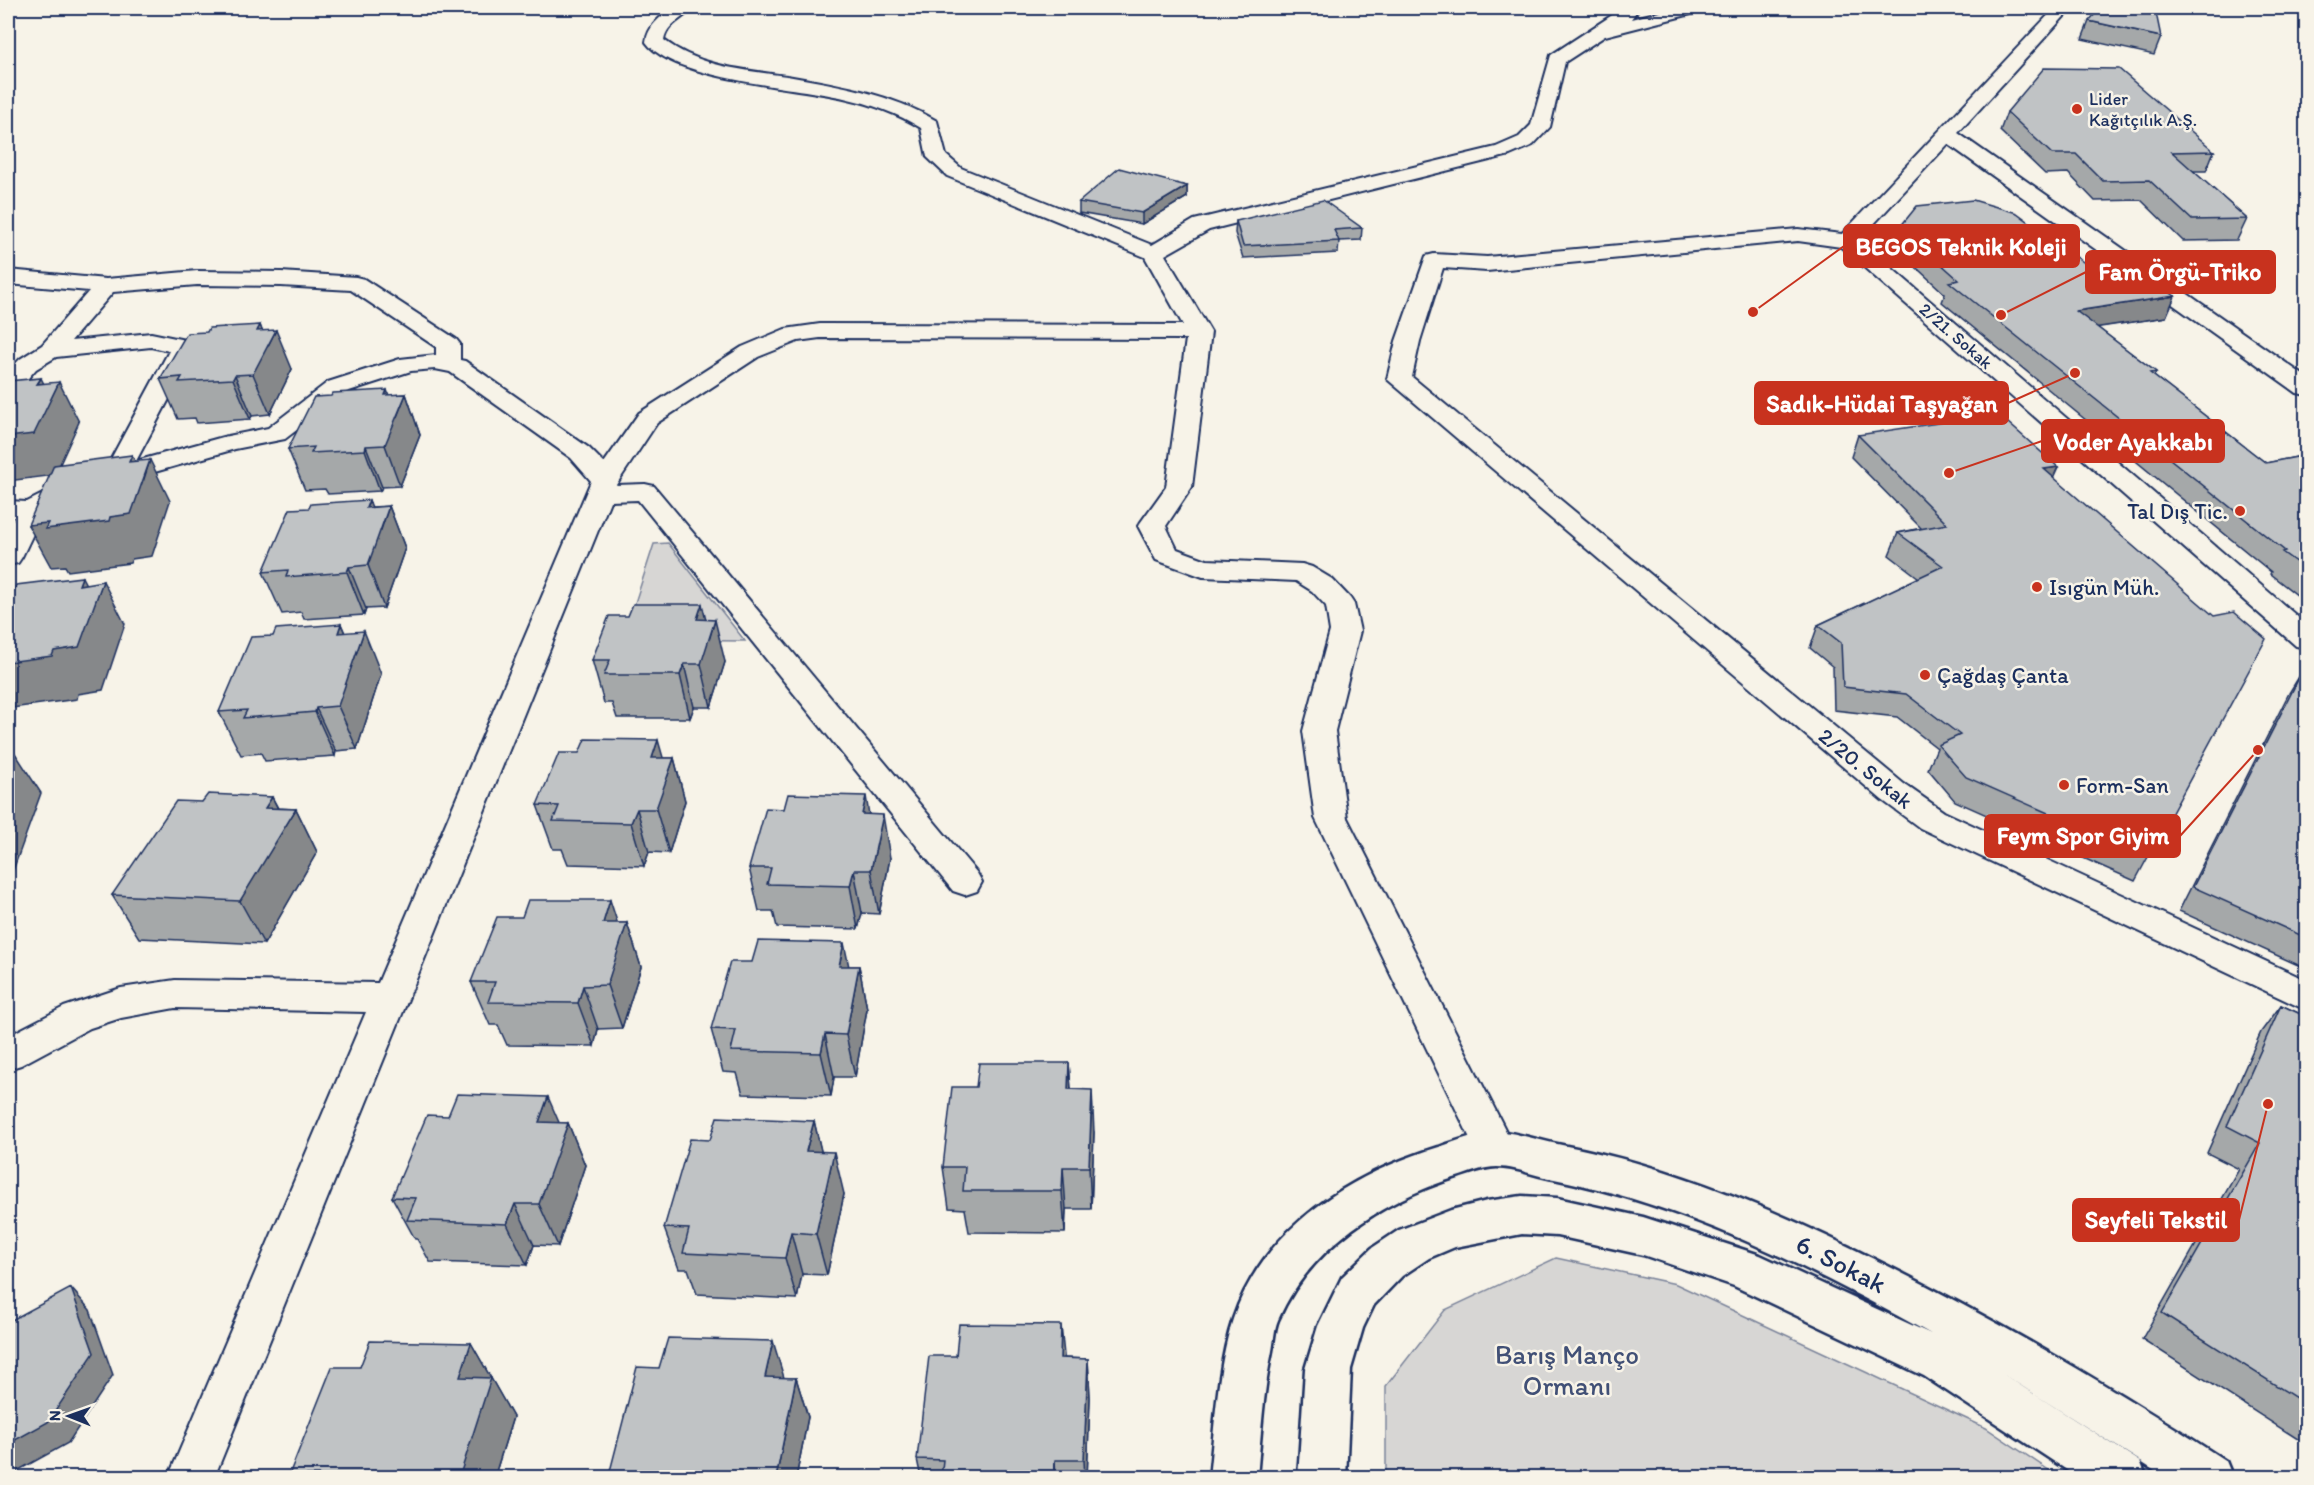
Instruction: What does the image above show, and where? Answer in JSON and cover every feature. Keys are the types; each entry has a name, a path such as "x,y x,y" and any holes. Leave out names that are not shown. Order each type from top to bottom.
{"main road":[{"name":"6. Sokak","path":"1233,1478 1244,1374 1256,1318 1281,1272 1312,1234 1351,1203 1396,1181 1438,1165 1495,1149 1588,1167 1662,1189 1781,1234 1935,1311 2009,1352 2209,1478"},
{"name":"6. Sokak","path":"1322,1478 1328,1370 1341,1326 1358,1291 1387,1262 1414,1244 1450,1229 1522,1215 1557,1217 1603,1226 1643,1236 1744,1269 1940,1361 2123,1478"}],"street":[{"path":"684,8 665,22 655,36 655,42 685,61 714,69 835,91 917,116 930,125 937,157 954,172 1153,253 1199,332 1179,487 1152,526 1166,554 1203,568 1302,573 1322,585 1340,604 1345,631 1319,730 1331,818 1495,1149"},
{"path":"1153,253 1202,225 1503,151 1526,141 1540,127 1557,59 1626,15 1631,8"},
{"path":"1598,33 1694,8"},
{"path":"1847,241 2064,8"},
{"path":"1947,134 2307,388"},
{"name":"2/20. Sokak","path":"1847,241 1798,235 1487,264 1434,261 1408,341 1399,379 1485,448 1893,792 1932,820 2307,996"},
{"name":"2/21. Sokak","path":"1847,241 2307,639"},
{"path":"8,277 106,286 197,278 281,279 356,284 448,344 448,363"},
{"path":"8,386 28,364 50,350 106,286"},
{"path":"191,1478 602,486 648,418 750,352 793,334 820,331 1199,332"},
{"path":"50,350 151,340 177,345 181,350 180,356 115,475"},
{"path":"8,557 19,509 83,484 232,442 276,434 337,387 408,364 448,363 457,366 579,453 602,486 645,492 965,882"},
{"path":"8,1054 77,1017 121,1003 175,994 390,998"}],"green space":[{"path":"668,543 745,641 639,640 633,609 654,544"},
{"name":"Barış Manço Ormanı","path":"1556,1258 1676,1284 1986,1428 2059,1477 1386,1477 1386,1386 1445,1310"}],"building":[{"path":"2100,8 2155,8 2161,37 2089,21"},
{"path":"2044,68 2119,69 2214,151 2172,152 2247,219 2192,220 2149,180 2103,181 2076,154 2052,154 2007,112"},
{"path":"1119,168 1187,186 1142,213 1079,202"},
{"path":"1323,200 1362,228 1334,230 1339,241 1243,246 1236,221"},
{"path":"1973,200 2017,213 2094,270 2130,265 2175,296 2076,311 2156,372 2150,373 2266,463 2307,455 2307,570 1949,282 1959,280 1900,227 1917,206"},
{"path":"260,325 257,331 276,330 253,374 235,375 233,379 179,382 182,377 160,379 187,333 207,332 209,328"},
{"path":"41,378 37,384 59,382 34,434 8,437 8,381"},
{"path":"387,390 385,395 406,394 385,445 366,446 365,450 311,453 314,447 288,449 314,397 331,396 333,393"},
{"path":"1998,414 2058,467 2044,469 2214,616 2234,612 2266,639 2148,857 1966,777 1938,745 1960,735 1906,694 1843,687 1841,643 1818,625 1943,566 1898,533 1947,524 1858,435"},
{"path":"132,455 129,462 150,460 131,514 110,517 109,521 45,529 48,523 28,525 54,465"},
{"path":"369,500 366,508 389,506 368,565 349,567 347,572 286,577 288,570 263,572 290,509 309,508 311,504"},
{"path":"82,577 79,585 103,581 79,647 54,651 52,656 8,662 8,592 14,591 16,585"},
{"path":"633,604 702,604 697,619 715,620 701,664 684,664 680,675 604,675 610,660 592,660 609,616 628,616"},
{"path":"341,624 338,633 364,631 338,706 316,708 315,712 243,718 247,710 219,712 251,637 273,636 276,629"},
{"path":"2303,670 2307,673 2307,938 2193,887"},
{"path":"585,739 658,740 652,758 674,758 656,809 637,809 631,823 553,821 559,806 537,805 559,753 579,753"},
{"path":"13,750 8,766 8,751"},
{"path":"208,794 272,797 265,808 296,809 240,901 112,895 176,801 202,802"},
{"path":"788,794 866,796 862,814 883,815 871,870 854,870 850,886 767,884 771,868 749,868 766,808 784,809"},
{"path":"528,900 610,900 603,923 627,923 607,985 583,986 578,1003 488,1002 495,982 471,982 497,917 522,917"},
{"path":"758,941 844,943 839,966 859,966 846,1035 825,1034 821,1053 731,1051 736,1030 711,1029 730,962 752,962"},
{"path":"2281,1005 2307,1017 2307,1405 2162,1313 2260,1143 2227,1126"},
{"path":"979,1063 1069,1063 1068,1089 1092,1090 1089,1167 1063,1167 1062,1191 963,1191 965,1167 943,1167 952,1087 976,1087"},
{"path":"457,1094 548,1097 539,1122 568,1123 539,1204 515,1204 507,1224 407,1220 416,1198 392,1197 427,1115 448,1116"},
{"path":"717,1117 814,1121 806,1151 834,1152 816,1234 791,1232 785,1258 683,1253 689,1229 664,1228 690,1139 710,1140"},
{"path":"71,1288 94,1353 48,1422 8,1444 8,1322"},
{"path":"959,1324 1061,1325 1060,1358 1088,1359 1084,1460 1055,1460 1054,1478 941,1478 943,1460 917,1459 929,1356 956,1356"},
{"path":"668,1338 773,1341 765,1377 796,1378 776,1478 635,1478 636,1476 609,1475 637,1367 659,1368"},
{"path":"370,1341 471,1343 460,1377 491,1378 459,1478 318,1478 319,1475 289,1475 332,1367 360,1367"}],"place":[{"name":"Lider Kağıtçılık A.Ş.","path":"2077,109"},
{"name":"BEGOS Teknik Koleji","path":"1753,312"},
{"name":"Fam Örgü-Triko","path":"2001,315"},
{"name":"Sadık-Hüdai Taşyağan","path":"2075,373"},
{"name":"Voder Ayakkabı","path":"1949,473"},
{"name":"Tal Dış Tic.","path":"2240,511"},
{"name":"Isıgün Müh.","path":"2037,587"},
{"name":"Çağdaş Çanta","path":"1925,675"},
{"name":"Feym Spor Giyim","path":"2258,750"},
{"name":"Form-San","path":"2064,785"},
{"name":"Seyfeli Tekstil","path":"2268,1104"}]}
